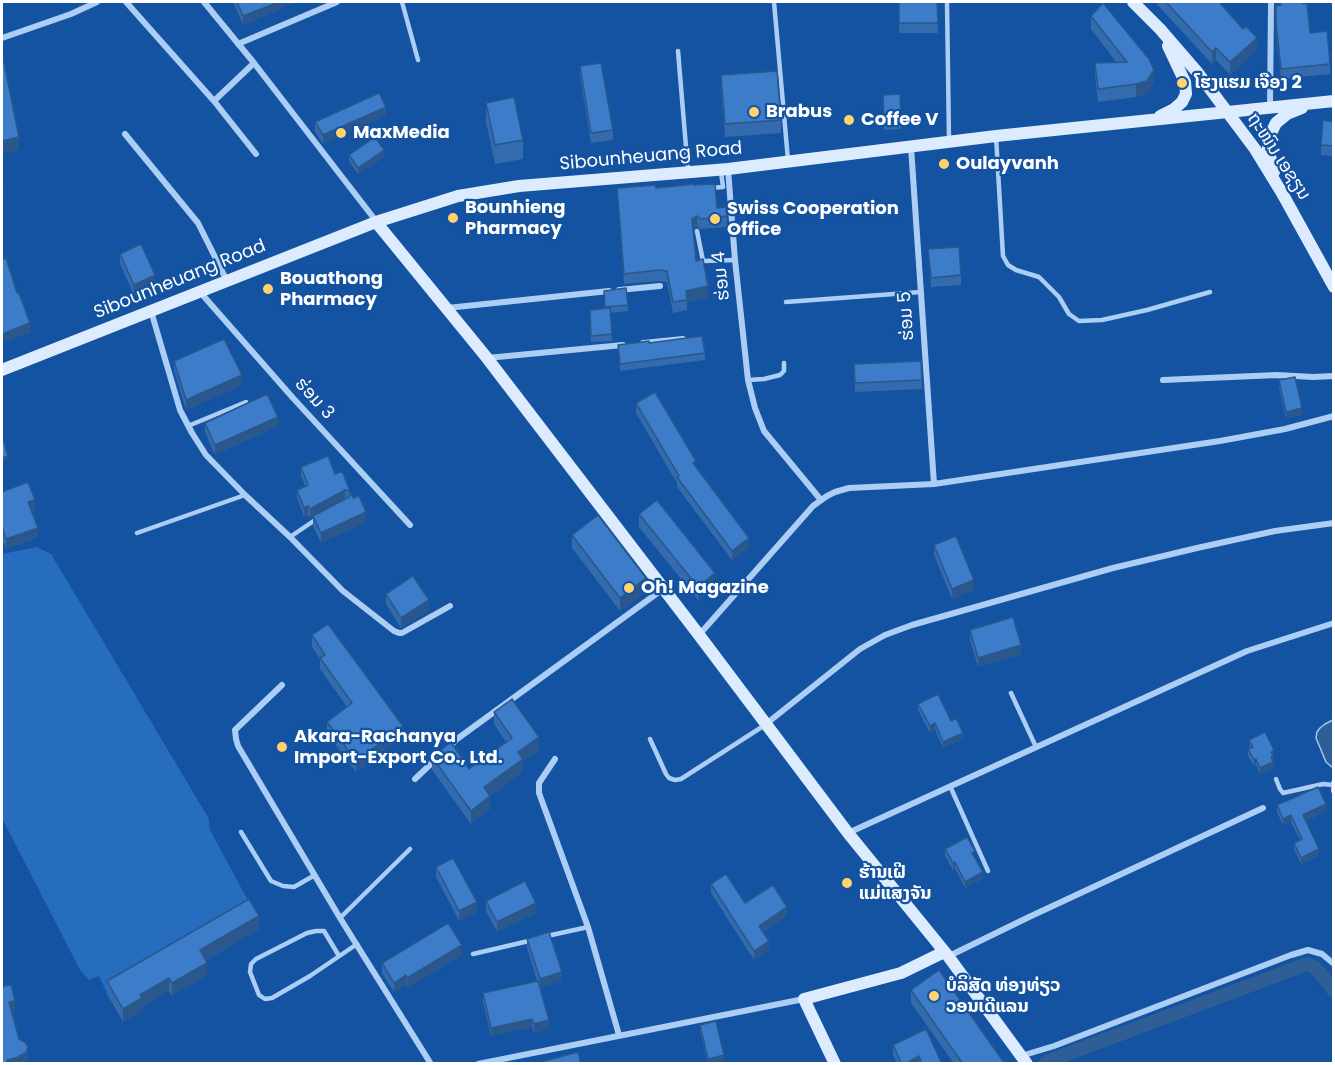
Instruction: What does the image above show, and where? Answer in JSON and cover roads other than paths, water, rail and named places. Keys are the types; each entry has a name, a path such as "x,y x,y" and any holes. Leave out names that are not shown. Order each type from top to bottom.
{"street":[{"path":"2,39 97,2"},
{"path":"126,2 214,101 256,154"},
{"path":"204,2 254,63 376,222 487,358 848,833 946,954 1024,1060 1054,1046 1291,955 1308,950 1322,954 1334,964"},
{"path":"238,44 337,2"},
{"name":"ຖະໜົນ ເອຊຽນ","path":"1133,2 1160,29 1198,74 1255,149 1334,286"},
{"path":"1270,107 1271,2"},
{"path":"1154,119 1174,109 1182,102 1186,93 1185,82 1160,29"},
{"path":"214,101 254,63"},
{"path":"1282,193 1268,148 1270,135 1276,123 1287,114 1331,101"},
{"name":"Sibounheuang Road","path":"2,370 376,222 458,196 519,186 724,169 996,136 1331,101"},
{"path":"125,134 198,223 227,281"},
{"name":"ຮ່ອມ 5","path":"911,146 934,484"},
{"name":"ຮ່ອມ 4","path":"724,169 748,380 755,408 764,431 821,500"},
{"path":"447,308 660,286"},
{"name":"ຮ່ອມ 3","path":"199,292 292,398 410,525"},
{"path":"151,311 180,410 188,426 206,454 245,495 343,591 394,631 402,633 450,606"},
{"path":"487,358 693,338"},
{"path":"1163,380 1277,375 1334,376"},
{"path":"699,635 813,507 835,492 849,488 934,484 1231,439 1285,429 1334,416"},
{"path":"766,724 860,649 885,634 1113,568 1275,531 1334,523"},
{"path":"415,779 457,739 663,589"},
{"path":"848,833 1247,651 1334,623"},
{"path":"282,685 236,730 238,746 430,1064"},
{"path":"555,759 539,783 539,793 588,927 619,1035"},
{"path":"1333,784 1334,791"},
{"path":"478,1064 804,999 894,976 1263,808"},
{"path":"804,999 835,1064"}],"lane":[{"path":"402,2 418,60"},
{"path":"774,2 789,162"},
{"path":"947,2 949,142"},
{"path":"678,51 688,171"},
{"path":"996,136 1003,256 1008,265 1016,270 1039,277 1059,297 1074,318 1079,321 1102,320 1210,292"},
{"path":"706,189 723,187 724,169"},
{"path":"696,231 703,261 735,260"},
{"path":"786,302 921,292"},
{"path":"748,380 780,375 784,371 784,363"},
{"path":"188,426 246,402"},
{"path":"137,533 245,495"},
{"path":"290,537 322,516"},
{"path":"1011,693 1036,747"},
{"path":"650,739 666,774 675,780 681,779 766,724"},
{"path":"1276,779 1283,793 1333,784"},
{"path":"950,786 988,871"},
{"path":"241,832 272,881 283,886 294,887 315,875"},
{"path":"340,918 410,849"},
{"path":"472,954 588,927"},
{"path":"339,956 324,931 316,931 256,958 251,964 250,972 259,995 265,999 272,998 310,976 357,944"}],"waterway":[{"path":"1046,1062 1307,964 1314,967 1334,991"}],"place":[{"name":"ໂຮງແຮມ ເຈືອງ 2","path":"1182,83"},
{"name":"Brabus","path":"754,112"},
{"name":"Coffee V","path":"849,120"},
{"name":"MaxMedia","path":"341,133"},
{"name":"Oulayvanh","path":"944,164"},
{"name":"Bounhieng Pharmacy","path":"453,218"},
{"name":"Swiss Cooperation Office","path":"715,219"},
{"name":"Bouathong Pharmacy","path":"268,289"},
{"name":"Oh! Magazine","path":"629,588"},
{"name":"Akara-Rachanya Import-Export Co., Ltd.","path":"282,747"},
{"name":"ຮ້ານເຝີ ແມ່ແສງຈັນ","path":"847,883"},
{"name":"ບໍລິສັດ ທ່ອງທ່ຽວ ວອນເດີແລນ","path":"934,996"}]}
